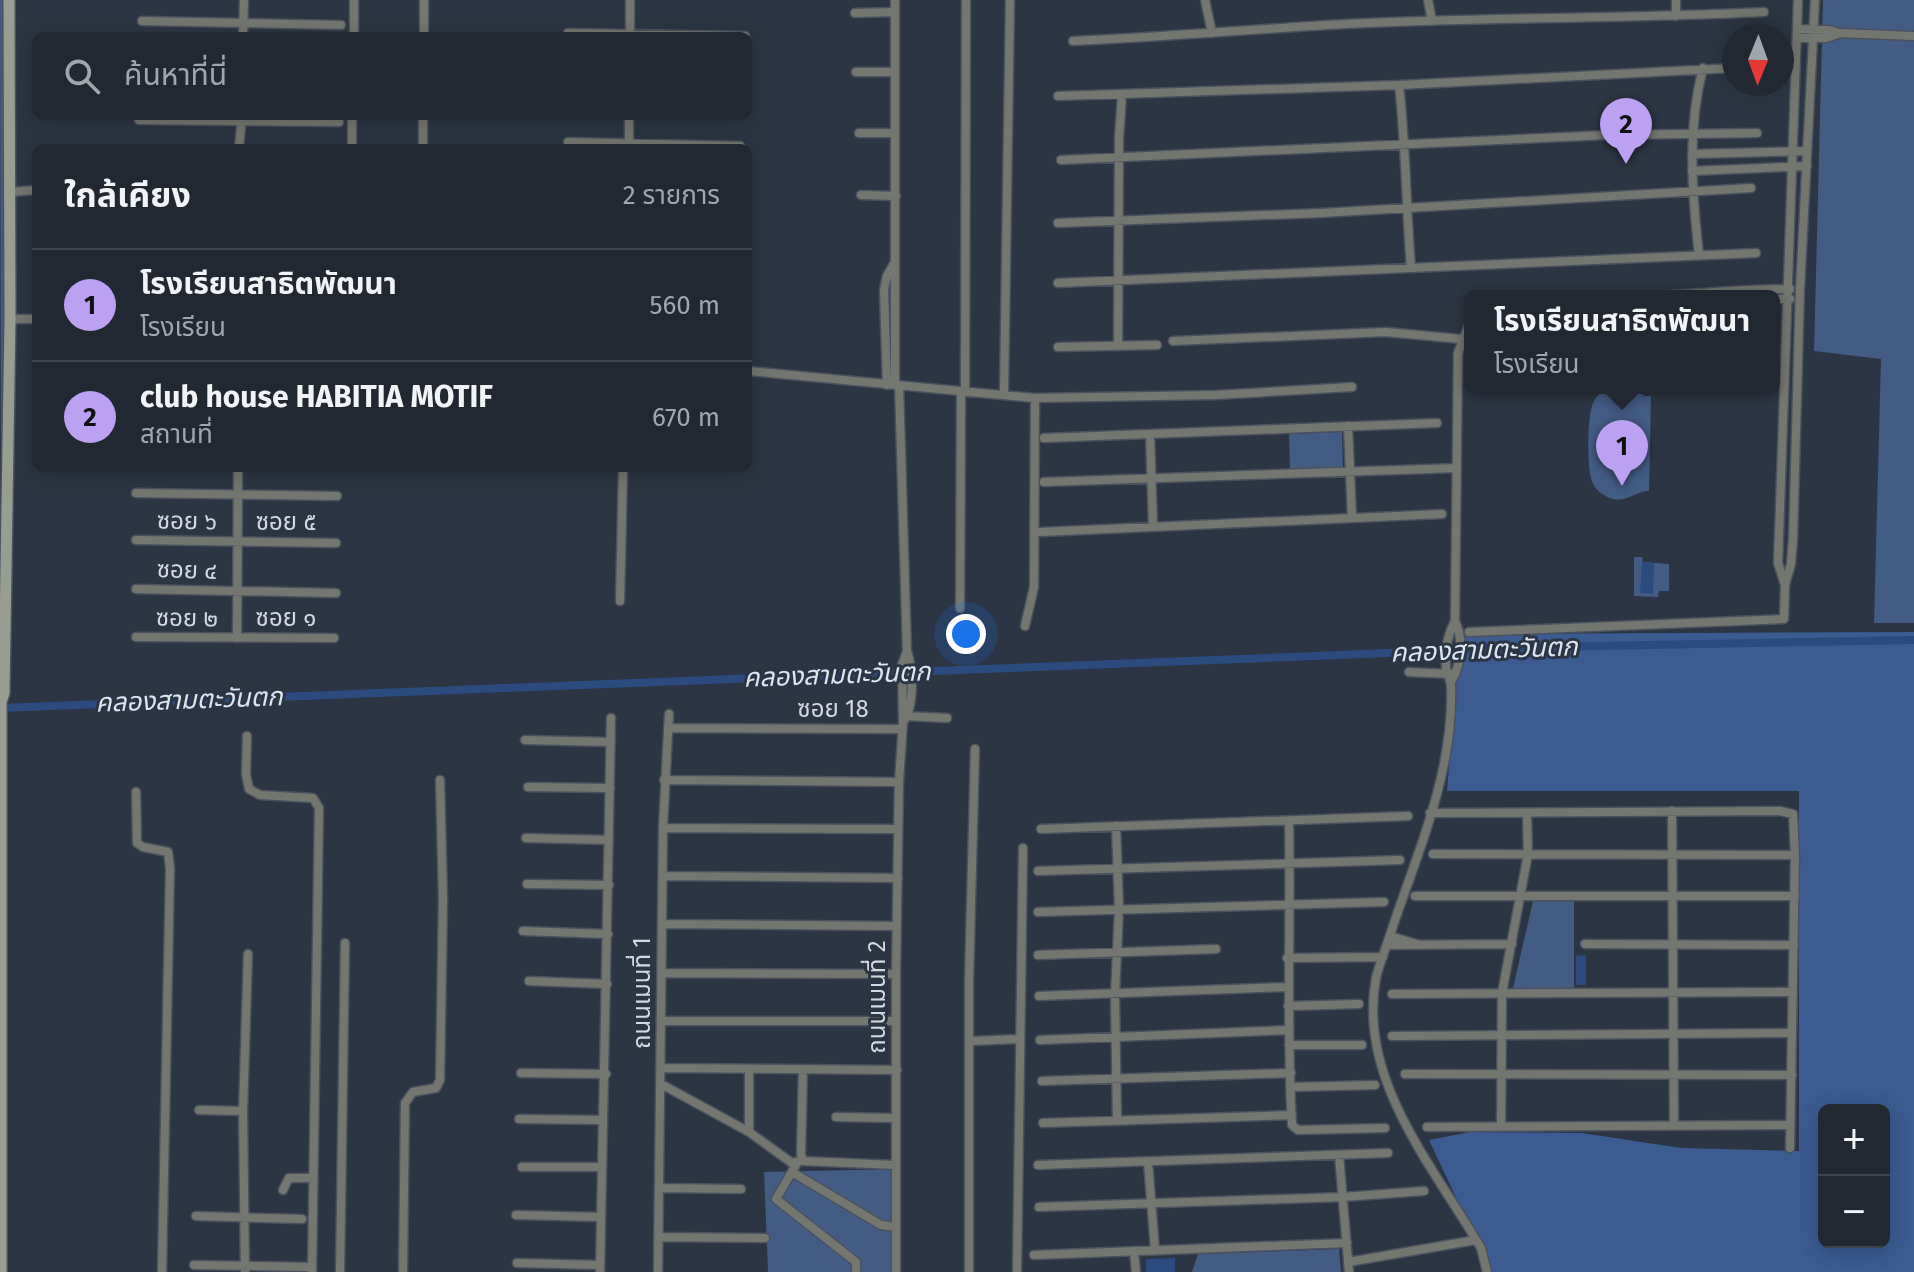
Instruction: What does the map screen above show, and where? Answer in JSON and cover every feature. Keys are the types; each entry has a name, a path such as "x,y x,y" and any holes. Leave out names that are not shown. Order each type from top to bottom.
{"main road":[{"path":"1,1272 0,749 1,700 4,693 10,319 9,0"}],"street":[{"path":"243,32 244,0"},
{"path":"354,0 354,32"},
{"path":"424,0 424,32"},
{"path":"630,0 630,32"},
{"name":"ถนนเมนที่ 2","path":"895,0 896,261 887,276 884,290 894,385 907,651 898,829 896,1272"},
{"path":"960,608 966,0"},
{"path":"1004,393 1010,0"},
{"path":"1205,0 1212,33"},
{"path":"1428,0 1432,21"},
{"path":"1676,0 1676,16"},
{"path":"1785,585 1778,563 1798,0"},
{"path":"1464,633 1784,619 1785,585 1793,539 1799,300 1815,0"},
{"path":"855,13 895,12"},
{"path":"1073,41 1432,21 1764,12"},
{"path":"142,21 341,25"},
{"path":"1797,33 1914,36"},
{"path":"1699,255 1692,192 1692,154 1703,68"},
{"path":"1058,96 1399,85 1722,68"},
{"path":"856,72 895,72"},
{"path":"1399,85 1411,268"},
{"path":"1118,346 1122,94"},
{"path":"239,144 242,120"},
{"path":"290,120 339,122"},
{"path":"352,120 352,144"},
{"path":"423,120 423,144"},
{"path":"629,120 629,144"},
{"path":"859,133 895,133"},
{"path":"1061,160 1405,144 1757,133"},
{"path":"568,142 598,144"},
{"path":"1692,154 1807,151"},
{"path":"1692,171 1807,166"},
{"path":"1058,223 1406,208 1751,188"},
{"path":"10,192 32,190"},
{"path":"861,195 896,196"},
{"path":"1058,283 1756,253"},
{"path":"1780,297 1800,289"},
{"path":"1780,293 1799,300"},
{"path":"10,319 32,319"},
{"path":"1173,341 1386,332 1461,339"},
{"path":"1464,333 1458,353 1455,621 1448,637 1452,673 1449,737 1439,786 1377,976 1372,1018 1383,1073 1404,1121 1481,1248 1487,1272"},
{"path":"1058,347 1157,345"},
{"path":"752,371 1035,398 1215,395 1352,387"},
{"path":"1025,626 1034,587 1035,398"},
{"path":"1044,438 1437,423"},
{"path":"1348,426 1352,518"},
{"path":"1150,434 1153,527"},
{"path":"1044,482 1457,468"},
{"path":"237,638 238,472"},
{"path":"620,601 623,472"},
{"path":"136,493 337,496"},
{"path":"1040,532 1442,514"},
{"name":"ซอย ๖","path":"136,540 236,542"},
{"name":"ซอย ๕","path":"236,542 336,543"},
{"name":"ซอย ๔","path":"136,589 336,593"},
{"path":"1455,621 1464,633"},
{"path":"1452,673 1464,633"},
{"name":"ซอย ๒","path":"136,637 237,638"},
{"name":"ซอย ๑","path":"237,638 334,638"},
{"path":"1409,672 1452,673"},
{"name":"ถนนเมนที่ 1","path":"658,1272 663,828 669,714"},
{"path":"517,1263 600,1268 611,718"},
{"name":"ซอย 18","path":"668,728 947,718"},
{"path":"194,1265 309,1269 319,808 313,798 260,795 249,789 246,774 247,736"},
{"path":"525,740 611,742"},
{"path":"969,1272 969,981 975,749"},
{"path":"403,1272 405,1103 413,1092 436,1088 440,1080 443,899 440,780"},
{"path":"664,780 899,782"},
{"path":"528,787 610,788"},
{"path":"136,792 137,843 168,852 170,868 162,1272"},
{"path":"1430,813 1672,811 1793,814 1796,820 1790,1148"},
{"path":"1672,811 1674,1125"},
{"path":"1501,1126 1502,993 1523,895 1528,854 1527,813"},
{"path":"1041,829 1408,816"},
{"path":"1289,821 1291,904 1287,987 1292,1125 1298,1130 1385,1128"},
{"path":"1116,826 1119,909 1115,995 1117,1120"},
{"path":"663,828 898,829"},
{"path":"526,838 609,840"},
{"path":"1017,1272 1023,848"},
{"path":"1433,854 1795,855"},
{"path":"1038,871 1400,860"},
{"path":"663,876 898,878"},
{"path":"527,884 609,885"},
{"path":"1415,896 1795,896"},
{"path":"1038,912 1384,902"},
{"path":"662,924 897,926"},
{"path":"523,931 608,934"},
{"path":"1388,941 1421,945 1512,944"},
{"path":"340,1272 345,943"},
{"path":"1585,944 1794,945"},
{"path":"1038,955 1216,949"},
{"path":"245,1269 243,1111 248,954"},
{"path":"1287,958 1383,957"},
{"path":"662,973 896,974"},
{"path":"529,981 607,984"},
{"path":"1039,996 1287,987"},
{"path":"1392,994 1793,992"},
{"path":"1288,1006 1359,1004"},
{"path":"662,1021 896,1021"},
{"path":"1040,1040 1288,1030"},
{"path":"1392,1036 1792,1033"},
{"path":"971,1041 1020,1039"},
{"path":"1289,1045 1362,1045"},
{"path":"661,1068 897,1070"},
{"path":"749,1069 749,1132"},
{"path":"803,1069 800,1161 776,1199 856,1262 856,1272"},
{"path":"521,1073 606,1074"},
{"path":"1042,1081 1291,1073"},
{"path":"1405,1074 1792,1075"},
{"path":"661,1084 749,1132 792,1163 895,1165"},
{"path":"1292,1087 1375,1085"},
{"path":"199,1110 243,1111"},
{"path":"1043,1123 1292,1115"},
{"path":"836,1117 895,1118"},
{"path":"519,1119 603,1120"},
{"path":"1427,1127 1790,1125"},
{"path":"1038,1165 1388,1153"},
{"path":"1339,1155 1349,1267 1476,1240"},
{"path":"1148,1162 1155,1250"},
{"path":"522,1167 601,1167"},
{"path":"792,1172 881,1225 896,1227"},
{"path":"283,1190 289,1178 313,1178"},
{"path":"660,1188 741,1189"},
{"path":"1039,1207 1343,1197 1424,1191"},
{"path":"516,1215 600,1217"},
{"path":"196,1216 302,1219"},
{"path":"659,1237 765,1238"},
{"path":"1034,1255 1347,1243"},
{"path":"1134,1251 1136,1272"}],"shaded area":[{"path":"0,0 5,0 6,397 1,496"},
{"path":"1823,0 1914,0 1914,623 1874,623 1881,359 1814,351"},
{"path":"1600,394 1651,396 1649,491 1613,499 1605,496 1592,482 1588,439 1590,416"},
{"path":"1342,432 1343,467 1290,469 1289,434"},
{"path":"1634,557 1642,557 1643,562 1669,564 1669,591 1659,591 1658,597 1634,596"},
{"path":"1642,562 1654,563 1653,594 1640,593"},
{"path":"1914,632 1914,1272 1485,1272 1476,1240 1429,1140 1470,1132 1582,1133 1681,1148 1799,1151 1799,791 1447,791 1460,634"},
{"path":"1574,900 1574,988 1513,988 1533,901"},
{"path":"1586,955 1586,985 1576,985 1576,956"},
{"path":"897,1169 896,1272 768,1272 764,1172"},
{"path":"1339,1249 1341,1272 1192,1272 1198,1254"},
{"path":"1175,1258 1175,1272 1146,1272 1146,1259"}],"waterway":[{"name":"คลองสามตะวันตก","path":"0,708 1541,647 1914,640"}],"place":[{"name":"club house HABITIA MOTIF","path":"1626,164"},
{"name":"โรงเรียนสาธิตพัฒนา","path":"1622,486"}]}
